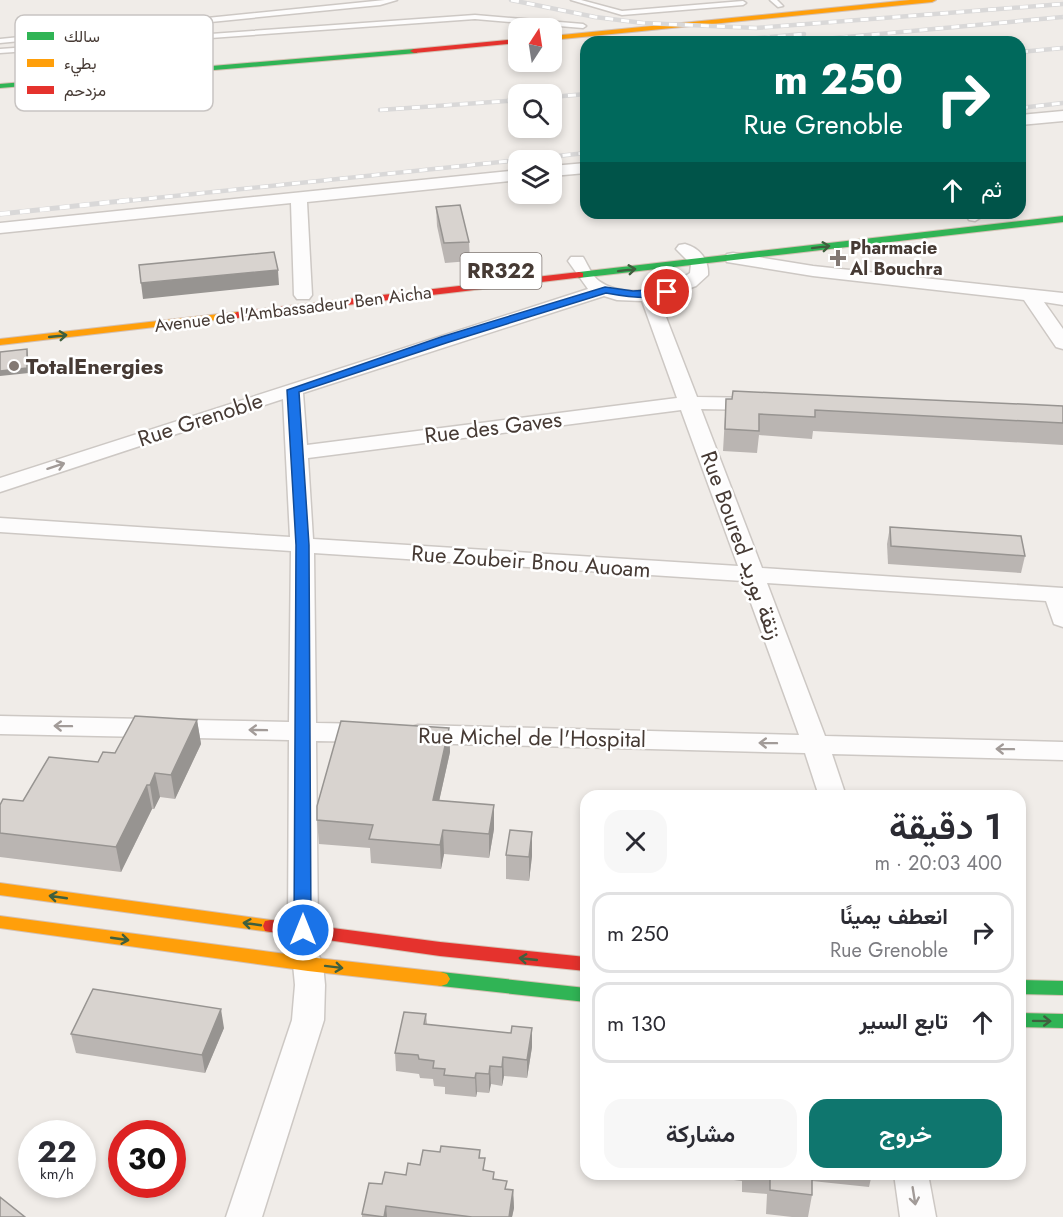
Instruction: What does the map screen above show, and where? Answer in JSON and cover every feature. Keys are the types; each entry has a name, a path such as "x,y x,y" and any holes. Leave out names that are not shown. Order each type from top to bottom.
{"main road":[{"path":"562,37 777,3 838,0"},
{"path":"748,7 932,0"},
{"path":"562,27 639,25"},
{"path":"213,57 508,33"},
{"path":"213,69 508,42"},
{"path":"0,75 15,74"},
{"path":"0,86 15,85"},
{"path":"1026,210 1063,207"},
{"path":"834,231 933,219"},
{"name":"Avenue de l'Ambassadeur Ben Aicha","path":"0,328 582,268 699,262 1063,219"},
{"name":"Avenue de l'Ambassadeur Ben Aicha","path":"0,342 582,268 674,250 708,246"},
{"path":"0,889 440,950 580,963"},
{"path":"0,922 308,964 580,994"},
{"path":"1026,987 1063,988"},
{"path":"1026,1020 1063,1022"}],"street":[{"path":"1026,119 1063,116"},
{"path":"562,170 580,169"},
{"path":"0,228 508,175"},
{"path":"299,197 303,295"},
{"path":"582,268 593,285 605,290 649,295 667,292 687,285 699,275 701,268 699,262 674,250"},
{"path":"732,258 823,273 1063,299"},
{"name":"Rue Grenoble","path":"0,485 605,290"},
{"name":"Rue Boured زنقة بوريد","path":"649,295 830,790"},
{"path":"1030,295 1063,342"},
{"path":"293,390 302,545 303,930"},
{"name":"Rue des Gaves","path":"297,453 689,403 772,404"},
{"name":"Rue Zoubeir Bnou Auoam","path":"0,525 1059,595"},
{"path":"1059,595 1063,619"},
{"name":"Rue Michel de l'Hospital","path":"0,724 1063,751"},
{"path":"244,1217 308,1020 310,986 308,964"},
{"path":"912,1180 918,1217"}],"lane":[{"path":"213,19 394,0"},
{"path":"574,0 622,13 698,3 719,7 748,7"},
{"path":"213,36 475,17 583,26"},
{"path":"0,41 15,39"},
{"path":"0,51 15,50"}],"building":[{"path":"460,205 469,242 444,243 436,207"},
{"path":"274,252 278,270 141,283 139,265"},
{"name":"TotalEnergies","path":"27,349 27,368 0,371 0,352"},
{"path":"733,391 1063,406 1063,423 815,410 815,417 759,414 759,431 725,429 726,399 732,399"},
{"path":"890,527 1021,536 1025,556 891,546"},
{"path":"135,716 197,720 171,775 155,773 116,847 0,833 0,805 3,799 23,801 49,757 98,762 103,752 115,753"},
{"path":"341,721 449,728 433,800 494,805 489,834 443,830 440,845 369,839 373,825 317,820 317,806"},
{"path":"510,830 532,832 529,857 506,855"},
{"path":"93,989 221,1009 202,1055 71,1034"},
{"path":"404,1012 426,1014 424,1024 511,1033 512,1026 532,1028 527,1060 503,1057 502,1067 490,1066 489,1074 476,1073 475,1078 444,1075 445,1069 433,1068 434,1061 419,1059 418,1055 395,1053"},
{"path":"441,1146 480,1150 479,1158 485,1158 483,1170 494,1172 493,1179 507,1181 505,1189 513,1190 509,1217 472,1217 386,1206 384,1217 362,1214 369,1183 382,1184 385,1172 406,1175 408,1163 420,1165 423,1150 440,1152"},
{"path":"770,1180 812,1180 812,1195 770,1190"},
{"path":"0,1197 25,1217 0,1217"}],"railway":[{"path":"511,0 595,17 643,23 756,28 1063,4"},
{"path":"857,36 1063,17"},
{"path":"782,36 804,34"},
{"path":"1026,51 1063,48"},
{"path":"562,96 580,95"},
{"path":"380,110 508,101"},
{"path":"1026,107 1063,103"},
{"path":"117,202 580,154"},
{"path":"0,214 131,200"}],"traffic: fast":[{"path":"213,68 414,51"},
{"path":"0,86 15,85"},
{"path":"579,275 1063,219"},
{"path":"441,979 580,994"},
{"path":"1026,987 1063,988"},
{"path":"1026,1020 1063,1021"}],"traffic: slow":[{"path":"562,37 932,0"},
{"path":"0,342 237,315"},
{"path":"0,889 271,926"},
{"path":"0,922 308,964 441,979"}],"traffic: jam":[{"path":"414,51 508,42"},
{"path":"237,315 579,275"},
{"path":"271,926 440,949 580,963"}],"place":[{"name":"Pharmacie Al Bouchra","path":"838,258"},
{"name":"TotalEnergies","path":"14,366"}],"route":[{"path":"303,930 302,545 293,390 605,290 649,295 667,292"}]}
